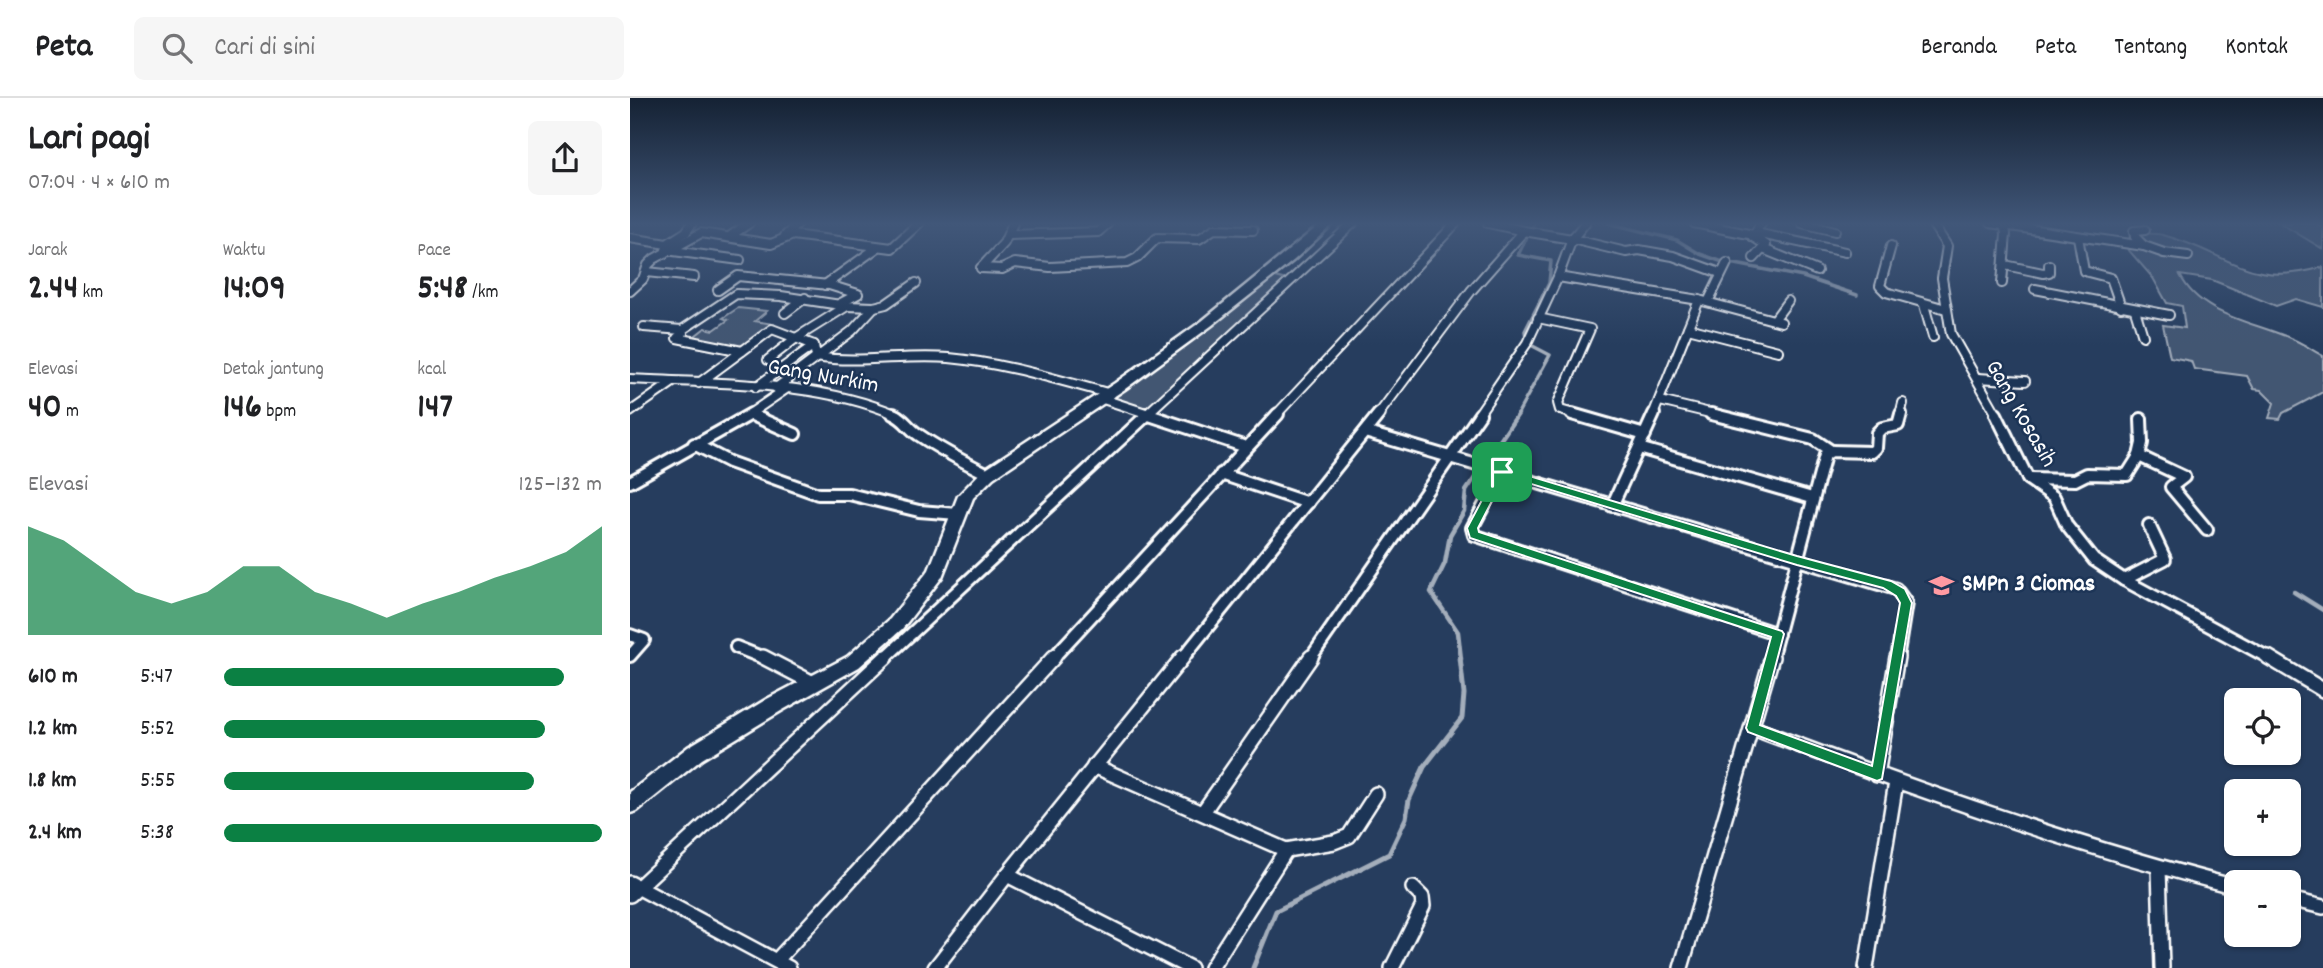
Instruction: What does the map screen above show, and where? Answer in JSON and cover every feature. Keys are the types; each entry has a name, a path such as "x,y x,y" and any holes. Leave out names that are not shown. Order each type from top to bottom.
{"main road":[{"path":"630,804 695,753 853,662 909,610 936,573 949,547 958,514 970,491 988,474 1107,396 1279,264"}],"street":[{"path":"630,291 647,272 650,264"},
{"path":"825,285 855,264"},
{"path":"985,264 981,268 1002,269 1014,264"},
{"path":"1020,264 1050,267 1121,264"},
{"path":"1309,264 633,889 783,964 1221,474 1418,264"},
{"path":"935,968 1094,766 1365,432 1471,291 1498,264"},
{"path":"1203,812 1527,343 1563,264"},
{"path":"1695,264 1720,273"},
{"path":"1612,506 1660,401 1688,328 1727,264"},
{"path":"1799,264 1817,271"},
{"path":"1886,264 1880,286 1886,292 1946,309"},
{"name":"Gang Kosasih","path":"1944,264 1942,278 1951,334 1965,361 1978,378 2028,479 2054,497 2071,534 2094,560 2124,580 2279,663 2323,690"},
{"path":"2082,264 2083,269 2088,273 2111,278 2121,307"},
{"path":"2002,283 2005,265 2043,273 2049,272 2049,265"},
{"path":"647,272 694,277"},
{"path":"630,482 694,444 752,415 817,357 852,331 872,302 858,294 825,285 738,276 718,290"},
{"path":"1558,278 1703,301 1777,321 1788,301"},
{"path":"741,351 678,338 682,330 736,294 805,298 870,307 886,304 916,283"},
{"path":"2035,289 2169,315"},
{"path":"768,360 858,294"},
{"path":"785,313 805,298"},
{"path":"1924,304 1933,337"},
{"path":"2135,310 2143,336"},
{"path":"1538,318 1590,329 1558,403 1560,410 1645,435"},
{"path":"645,327 682,330"},
{"path":"1688,328 1778,351"},
{"path":"699,383 768,330 775,329 814,345"},
{"path":"814,345 817,357"},
{"path":"756,387 814,345"},
{"path":"817,357 841,361 890,356 950,358 1008,367 1107,396 1146,415 1246,447"},
{"path":"1978,378 2025,381"},
{"name":"Gang Nurkim","path":"630,379 781,389 876,405 903,418 913,431 942,450 988,474"},
{"path":"630,412 673,382"},
{"path":"1660,401 1813,439 1831,451 1872,452 1876,448 1877,433 1882,428 1898,425 1903,403"},
{"path":"752,415 795,434"},
{"path":"2028,479 2075,480 2087,474 2121,477 2127,475 2142,443 2141,419"},
{"path":"1365,432 1490,467 1797,561 1887,585 1900,592 1905,599 1877,775"},
{"path":"694,444 729,461 818,494 849,494 908,509 958,514"},
{"path":"1639,448 1812,498"},
{"path":"1681,968 1753,728 1812,498 1825,455 1831,451"},
{"path":"2138,456 2184,477 2171,487 2207,530"},
{"path":"1502,472 1472,528 1474,535 1778,634"},
{"path":"1221,474 1308,503"},
{"path":"2124,580 2165,559 2149,525"},
{"path":"630,635 644,640 630,656"},
{"path":"736,647 759,655 813,683"},
{"path":"1753,728 1896,782 2159,869 2224,884"},
{"path":"1094,766 1286,850 1334,842 1349,836 1376,794"},
{"path":"1866,968 1896,782"},
{"path":"1211,968 1286,850"},
{"path":"2159,869 2162,968"},
{"path":"1007,875 1190,968"},
{"path":"1392,968 1423,906 1422,897 1413,888"},
{"path":"2301,902 2323,907"}],"shaded area":[{"path":"2140,264 2234,264 2276,274 2297,273 2323,267 2323,307 2296,299 2276,306 2212,280 2180,275 2189,289 2201,300 2228,316 2294,340 2323,356 2323,392 2283,413 2280,419 2269,418 2274,403 2261,390 2254,389 2247,376 2194,369 2191,361 2170,357 2163,325 2185,328 2182,306 2167,303 2153,278"},
{"path":"1272,276 1290,281 1147,410 1108,397"},
{"path":"738,308 767,311 755,321 773,324 738,351 687,342 705,328 714,330 728,320 723,318"}],"waterway":[{"path":"1517,415 1550,355 1527,343 1525,331 1549,283 1551,264"},
{"path":"1733,264 1803,277 1857,295"},
{"path":"1461,659 1458,632 1431,592 1445,563 1450,535 1464,511 1466,491 1518,414"},
{"path":"2294,592 2323,610"},
{"path":"1253,968 1276,911 1389,854 1406,818 1409,800 1424,767 1462,718 1464,694 1460,657"}],"place":[{"name":"SMPn 3 Ciomas","path":"1942,585"}],"route":[{"path":"1502,472 1797,561 1887,585 1900,592 1906,603 1877,775 1753,728 1778,634 1474,535 1472,528 1502,472"}]}
